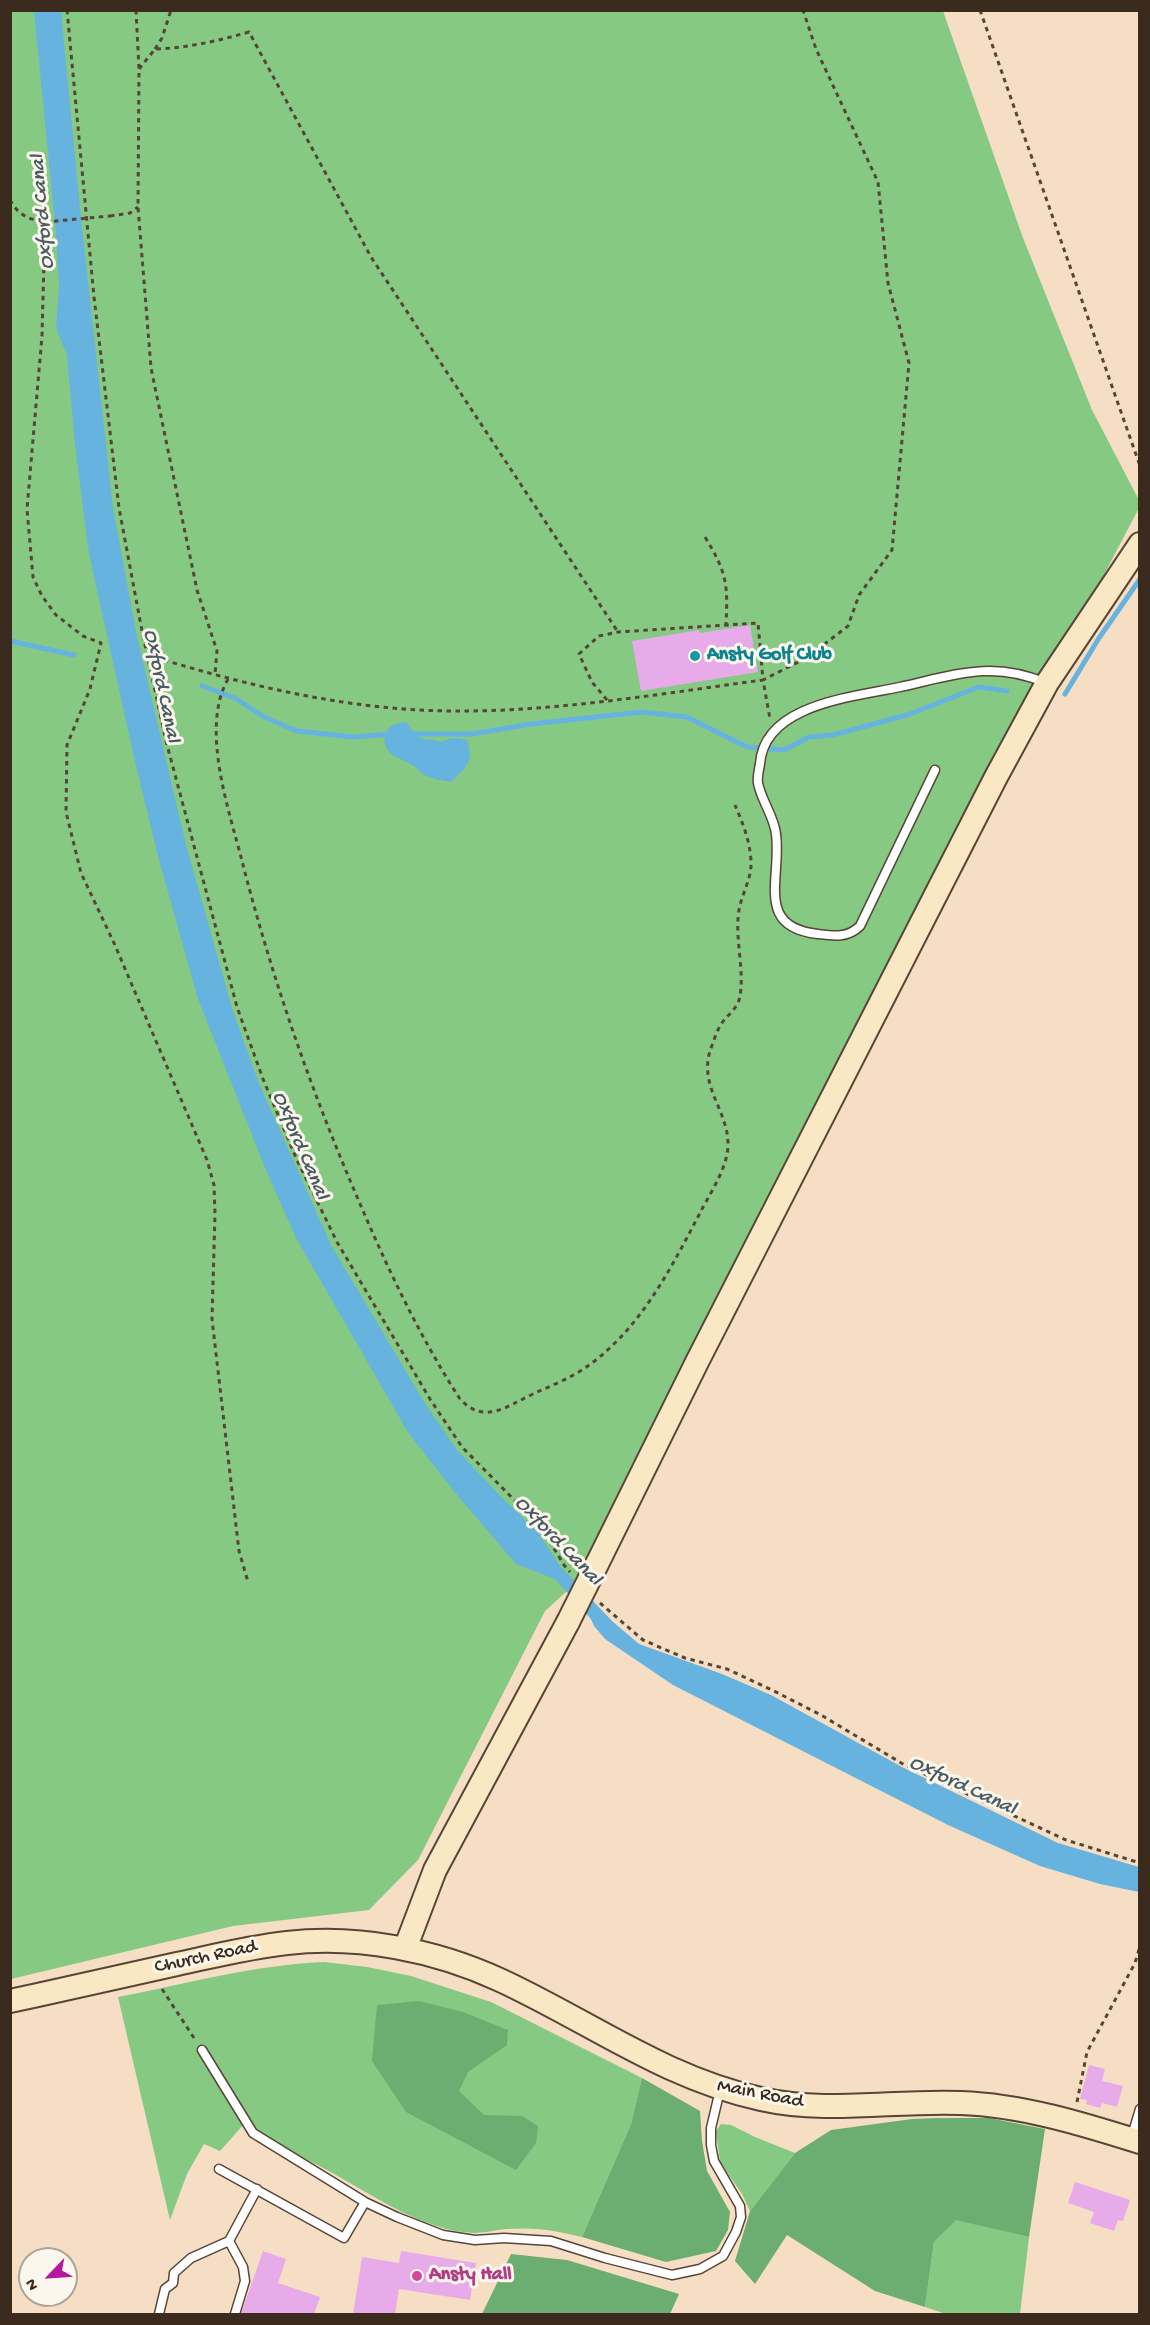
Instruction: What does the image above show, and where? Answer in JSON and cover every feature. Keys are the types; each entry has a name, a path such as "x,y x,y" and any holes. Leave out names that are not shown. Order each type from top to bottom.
{"main road":[{"path":"405,1949 435,1870 568,1622 703,1349 991,787 1047,683 1140,544"},
{"name":"Church Road","path":"10,2001 243,1949 289,1942 370,1943 405,1949"},
{"name":"Main Road","path":"405,1949 498,1979 650,2060 720,2090 765,2100 825,2106 965,2103 1073,2123 1135,2141"}],"lane":[{"path":"935,770 860,926 854,932 842,936 808,933 791,928 779,918 775,905 777,839 775,825 758,782 760,756 766,740 779,726 809,707 981,669 1024,673 1047,683"},
{"path":"202,2050 254,2133 365,2202 443,2235 475,2240 504,2238 551,2241 672,2275 700,2269 723,2256 741,2217 740,2206 714,2161 711,2145 711,2128 720,2090"},
{"path":"1135,2141 1140,2109"},
{"path":"219,2169 344,2238 365,2202"},
{"path":"159,2314 165,2289 173,2283 174,2273 191,2258 229,2241 257,2189"},
{"path":"229,2241 243,2267 245,2281 235,2314"}],"path":[{"path":"67,10 93,286 119,508 166,741 237,1007 263,1079 293,1150 337,1242 430,1399 462,1447 541,1527 572,1573"},
{"path":"136,10 139,69 138,207 151,368 197,590 217,651 215,674"},
{"path":"139,69 162,38 171,10"},
{"path":"165,660 228,679 328,701 419,710 522,709 763,680 808,657 848,626 859,595 892,550 909,363 888,283 878,182 816,49 803,10"},
{"path":"980,10 1140,466"},
{"path":"155,48 179,48 214,42 249,32 371,257 618,632"},
{"path":"10,200 20,213 32,220 45,222 130,213 138,207"},
{"path":"45,222 42,336 27,509 33,577 42,596 56,615 83,636 101,643 90,689 67,745 66,812 81,873 114,943 184,1106 207,1160 214,1185 212,1318 239,1551 248,1582"},
{"path":"705,537 724,573 728,592 726,625"},
{"path":"607,700 592,682 579,654 599,636 618,632 758,623 768,718 779,726"},
{"path":"228,679 219,702 216,745 223,787 256,916 308,1076 373,1235 401,1294 460,1399 471,1410 483,1413 494,1412 510,1405 583,1369 601,1356 621,1336 654,1296 678,1256 727,1158 726,1127 706,1072 710,1052 721,1025 738,1002 741,983 738,948 739,910 748,882 751,862 746,832 735,805"},
{"path":"595,1598 643,1640 685,1658 727,1670 774,1691 903,1764 1066,1840 1140,1863"},
{"path":"1073,2123 1088,2052 1135,1963 1140,1946"},
{"path":"150,1970 202,2050"}],"green space":[{"path":"10,11 943,11 1023,238 1092,410 1140,502 1139,508 1047,683 597,1564 545,1611 418,1860 369,1910 233,1926 11,1979"},
{"path":"324,1962 367,1967 411,1976 491,2002 642,2078 631,2124 582,2237 553,2231 516,2228 474,2233 456,2231 420,2220 278,2145 245,2123 220,2151 204,2144 187,2174 170,2220 118,1997 246,1971"},
{"path":"419,2001 463,2012 508,2030 507,2045 468,2072 459,2091 484,2115 522,2116 538,2126 536,2143 516,2170 406,2112 372,2061 377,2005"},
{"path":"642,2078 700,2111 707,2171 730,2212 728,2230 716,2251 666,2262 582,2237 631,2124"},
{"path":"989,2118 1045,2129 1029,2237 956,2220 934,2242 925,2307 875,2291 787,2235 755,2284 735,2261 750,2211 795,2153 831,2130 912,2119"},
{"path":"721,2124 731,2125 795,2153 750,2211 742,2194 720,2162 716,2131"},
{"path":"956,2219 1029,2237 1020,2314 946,2314 925,2307 934,2242"},
{"path":"511,2254 567,2260 679,2294 670,2314 482,2314"}],"water":[{"path":"34,11 61,11 113,508 136,632 186,845 232,1008 258,1081 331,1245 424,1402 457,1450 537,1531 560,1566 612,1621 639,1644 722,1674 771,1695 902,1767 1058,1843 1139,1867 1139,1892 1100,1884 1040,1866 948,1825 673,1685 605,1639 591,1619 555,1579 516,1564 409,1434 296,1238 266,1170 198,999 159,860 89,554 75,445 67,355 56,328 59,286 56,234"},
{"path":"406,722 421,738 442,742 451,738 467,740 469,759 464,769 451,782 426,776 386,748 385,737 388,730 395,724"}],"building":[{"name":"Ansty Golf Club","path":"750,625 758,672 641,691 632,641 699,630 700,633"},
{"path":"1089,2065 1105,2069 1102,2081 1123,2086 1117,2107 1102,2103 1100,2108 1086,2104 1087,2100 1080,2099"},
{"path":"1075,2182 1130,2200 1123,2221 1118,2220 1114,2231 1090,2223 1094,2212 1068,2203"},
{"path":"263,2251 286,2259 278,2283 320,2297 314,2314 241,2314"},
{"name":"Ansty Hall","path":"401,2251 476,2263 470,2300 399,2289 395,2314 353,2314 362,2257 399,2263"}],"waterway":[{"path":"1065,694 1099,638 1140,579"},
{"path":"10,641 74,655"},
{"path":"202,686 235,698 264,717 297,731 353,737 393,734"},
{"path":"408,734 472,734 531,724 642,712 687,717 747,747 784,750 809,737 833,735 907,715 979,687 1007,691"}],"place":[{"name":"Ansty Golf Club","path":"695,656"},
{"name":"Ansty Hall","path":"417,2276"}],"water label":[{"name":"Oxford Canal","path":"44,212"},
{"name":"Oxford Canal","path":"160,686"},
{"name":"Oxford Canal","path":"299,1146"},
{"name":"Oxford Canal","path":"557,1542"},
{"name":"Oxford Canal","path":"962,1787"}]}
